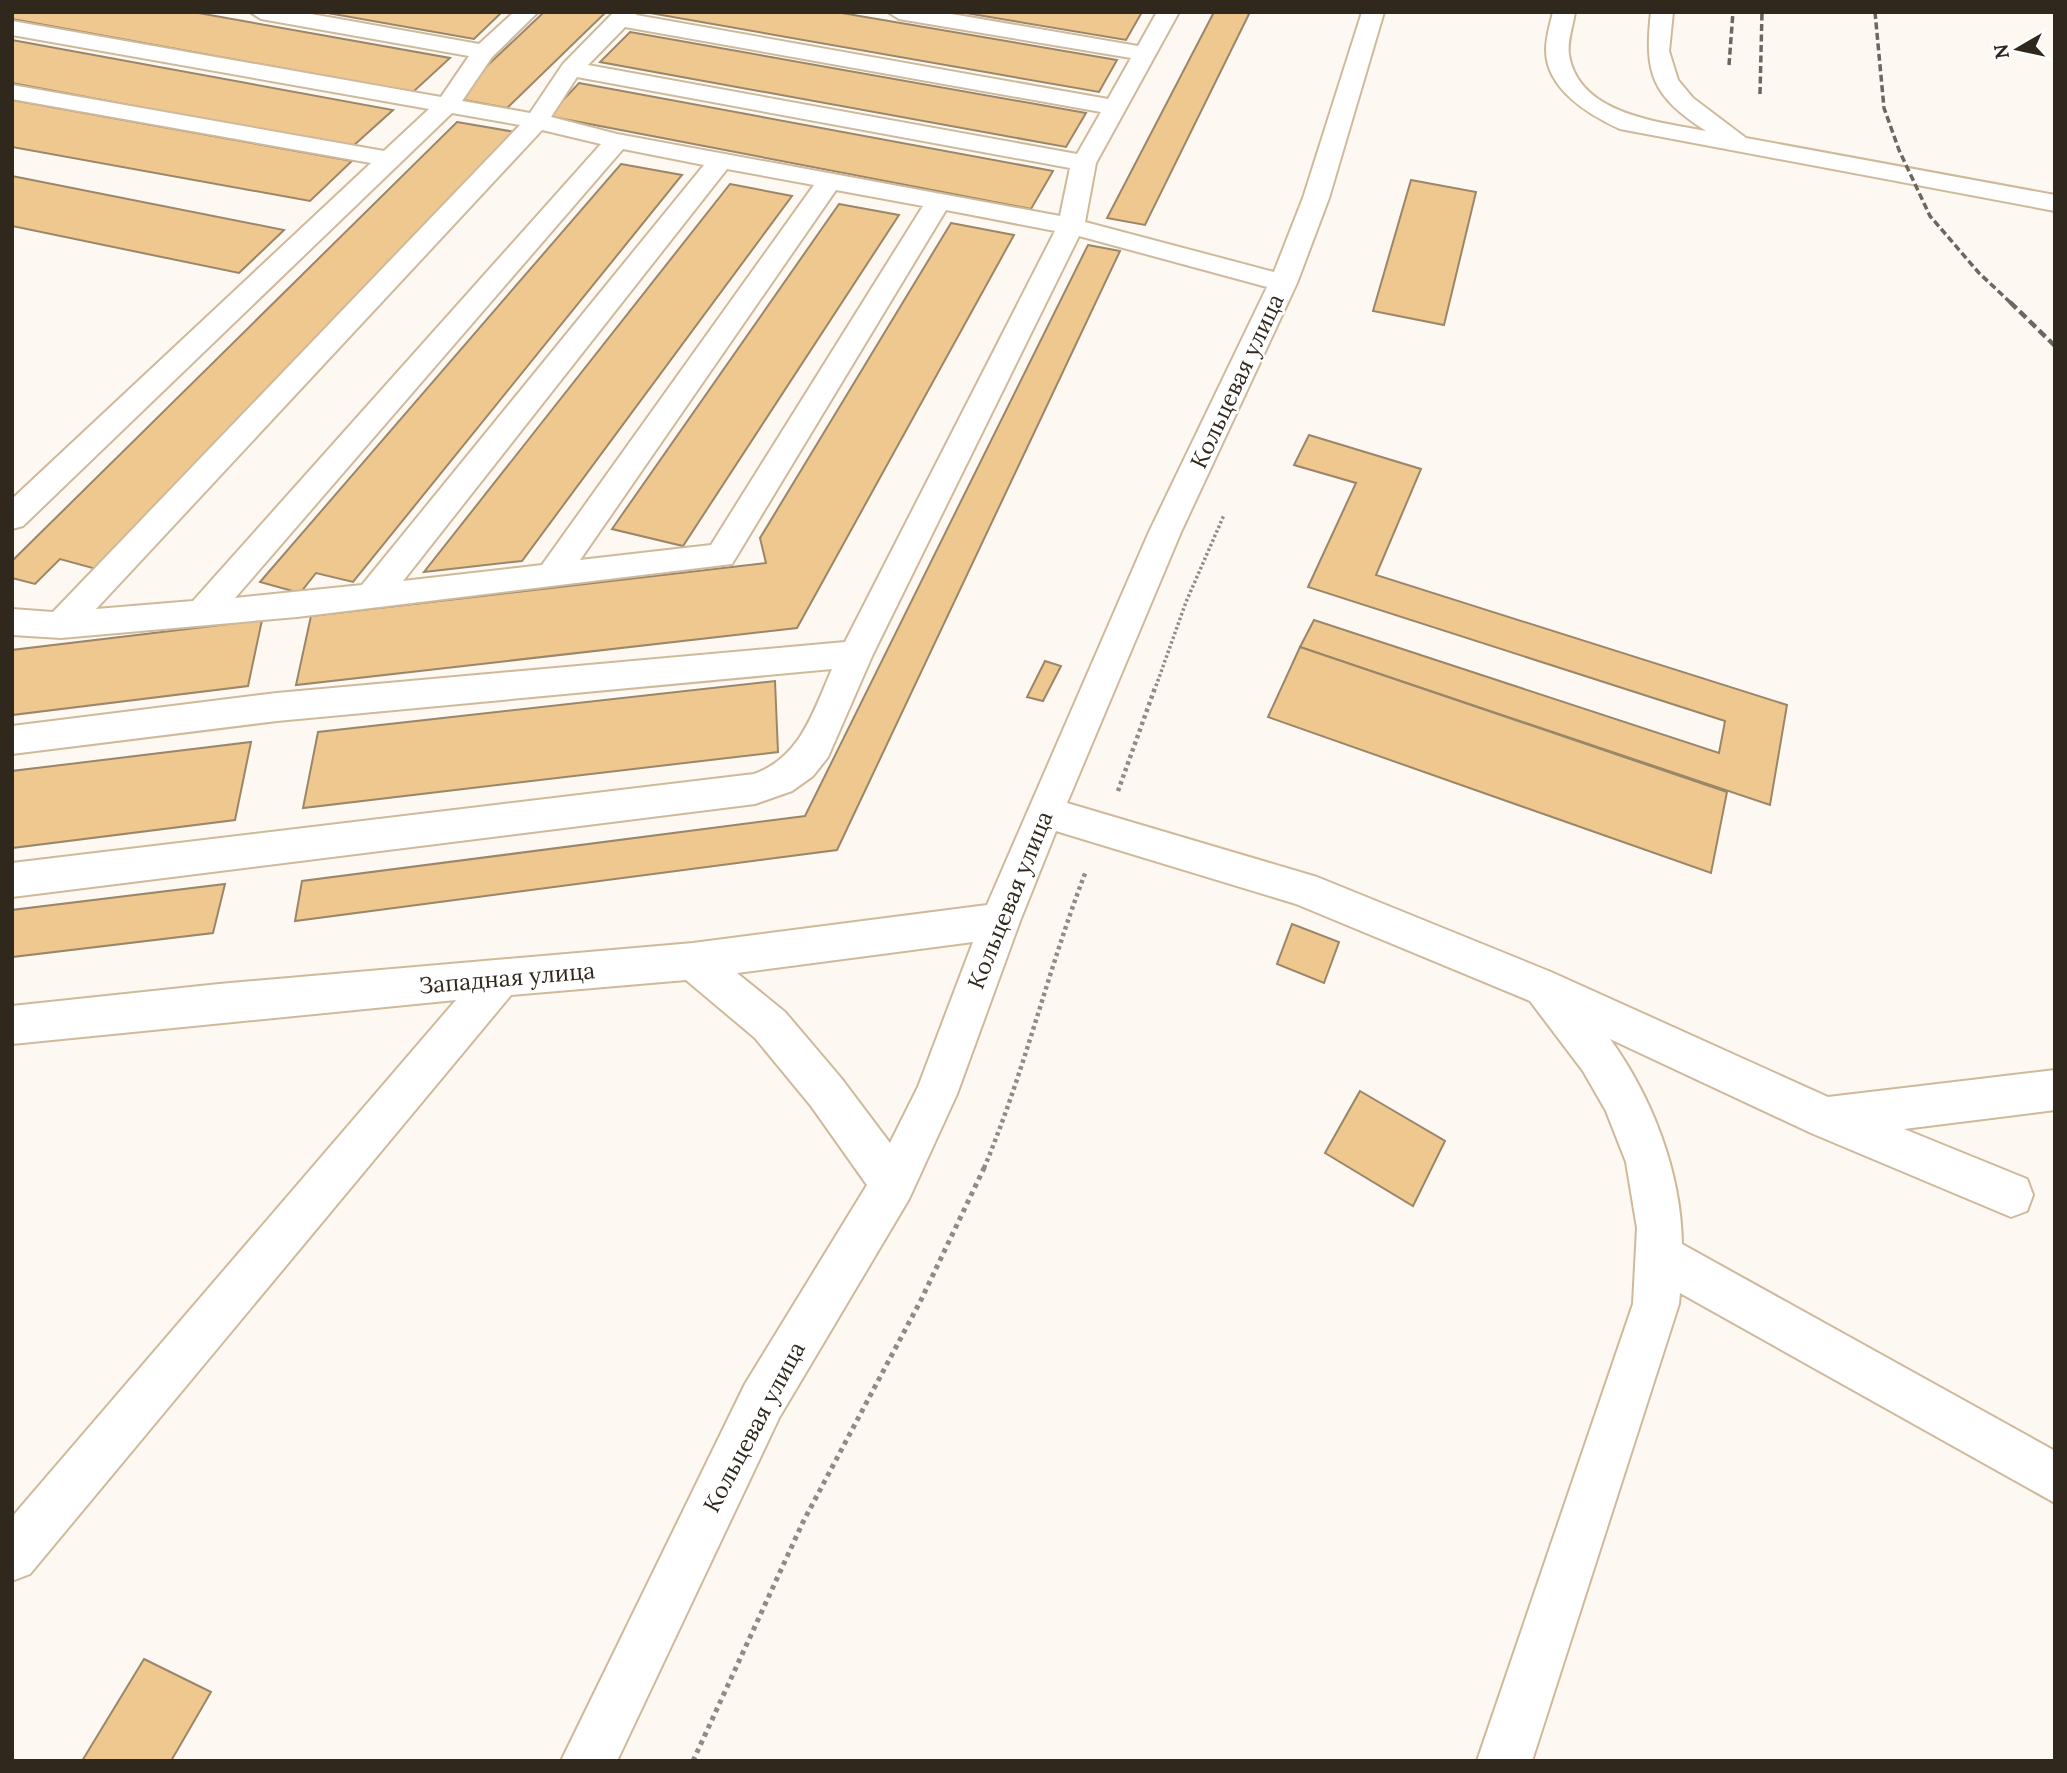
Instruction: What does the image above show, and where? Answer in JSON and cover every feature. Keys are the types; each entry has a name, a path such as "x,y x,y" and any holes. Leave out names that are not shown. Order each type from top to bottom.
{"street":[{"path":"261,12 484,52"},
{"path":"12,518 446,106 484,52 527,12"},
{"path":"899,12 1145,54"},
{"path":"12,880 755,789 779,780 800,766 815,747 856,653 1071,226 1084,163 1168,12"},
{"name":"Кольцевая улица","path":"588,1761 762,1401 893,1184 936,1094 1000,921 1045,812 1166,533 1283,283 1316,198 1373,12"},
{"path":"1564,12 1557,54 1561,68 1580,93 1609,115 1652,130 2055,204"},
{"path":"1662,12 1658,50 1661,71 1671,87 1689,107 1710,123 1759,149"},
{"path":"61,625 537,121 571,69 624,16 1115,107"},
{"path":"12,28 537,121 617,141 1071,226 1283,283"},
{"path":"571,69 1084,163"},
{"path":"12,92 389,159"},
{"path":"204,611 617,141"},
{"path":"373,595 720,161"},
{"path":"552,575 829,182"},
{"path":"12,622 61,625 297,605 721,556 939,203"},
{"path":"12,740 277,707 856,653"},
{"path":"1045,812 1303,889 1537,985 1826,1118 2011,1195"},
{"name":"Западная улица","path":"12,1025 219,1003 694,961 1000,921"},
{"path":"694,961 769,1025 826,1092 893,1184"},
{"path":"12,1556 500,979"},
{"path":"1504,1761 1656,1304 1660,1257 1657,1200 1640,1143 1621,1097 1587,1041 1537,985"},
{"path":"1826,1118 2055,1090"},
{"path":"1660,1257 2055,1478"}],"path":[{"path":"693,1761 762,1604 842,1445 902,1340 991,1151 1035,1029 1063,925 1104,830 1186,602 1225,513"}],"building":[{"path":"12,12 193,12 450,58 413,92 12,19"},
{"path":"322,12 502,12 474,39"},
{"path":"544,12 606,12 507,108 453,98"},
{"path":"836,12 1117,60 1099,92 650,13"},
{"path":"960,12 1142,12 1126,40"},
{"path":"1214,12 1250,12 1145,225 1107,218"},
{"path":"630,32 1086,113 1066,147 600,62"},
{"path":"12,40 393,110 352,147 12,83"},
{"path":"579,83 1053,171 1031,209 548,116"},
{"path":"12,100 352,161 310,201 12,147"},
{"path":"457,122 515,132 96,569 60,559 35,584 12,578 12,561"},
{"path":"621,164 682,175 353,582 316,573 300,593 260,582"},
{"path":"12,176 284,230 239,273 12,226"},
{"path":"1411,180 1476,192 1444,325 1373,311"},
{"path":"730,184 792,196 522,561 424,572"},
{"path":"839,204 899,215 683,546 612,529"},
{"path":"951,223 1014,235 797,628 296,685 311,616 766,563 760,538"},
{"path":"1088,245 1120,251 837,850 295,921 302,881 805,816"},
{"path":"1309,435 1421,469 1376,575 1787,705 1770,805 1300,647 1314,620 1719,753 1725,721 1308,587 1356,483 1294,465"},
{"path":"262,620 248,686 12,715 12,650"},
{"path":"1300,647 1727,792 1711,873 1268,717"},
{"path":"1045,661 1061,666 1043,701 1027,697"},
{"path":"775,681 778,752 303,808 318,732"},
{"path":"251,742 235,820 12,848 12,771"},
{"path":"225,884 213,933 12,957 12,910"},
{"path":"1292,924 1339,942 1324,983 1277,964"},
{"path":"1360,1091 1445,1141 1413,1206 1325,1153"},
{"path":"144,1659 211,1692 171,1761 82,1761"}],"railway":[{"path":"1729,65 1733,12"},
{"path":"1760,94 1762,12"},
{"path":"1875,12 1884,108 1899,150 1930,216 1979,273 2012,304"},
{"path":"2010,302 2055,346"}]}
